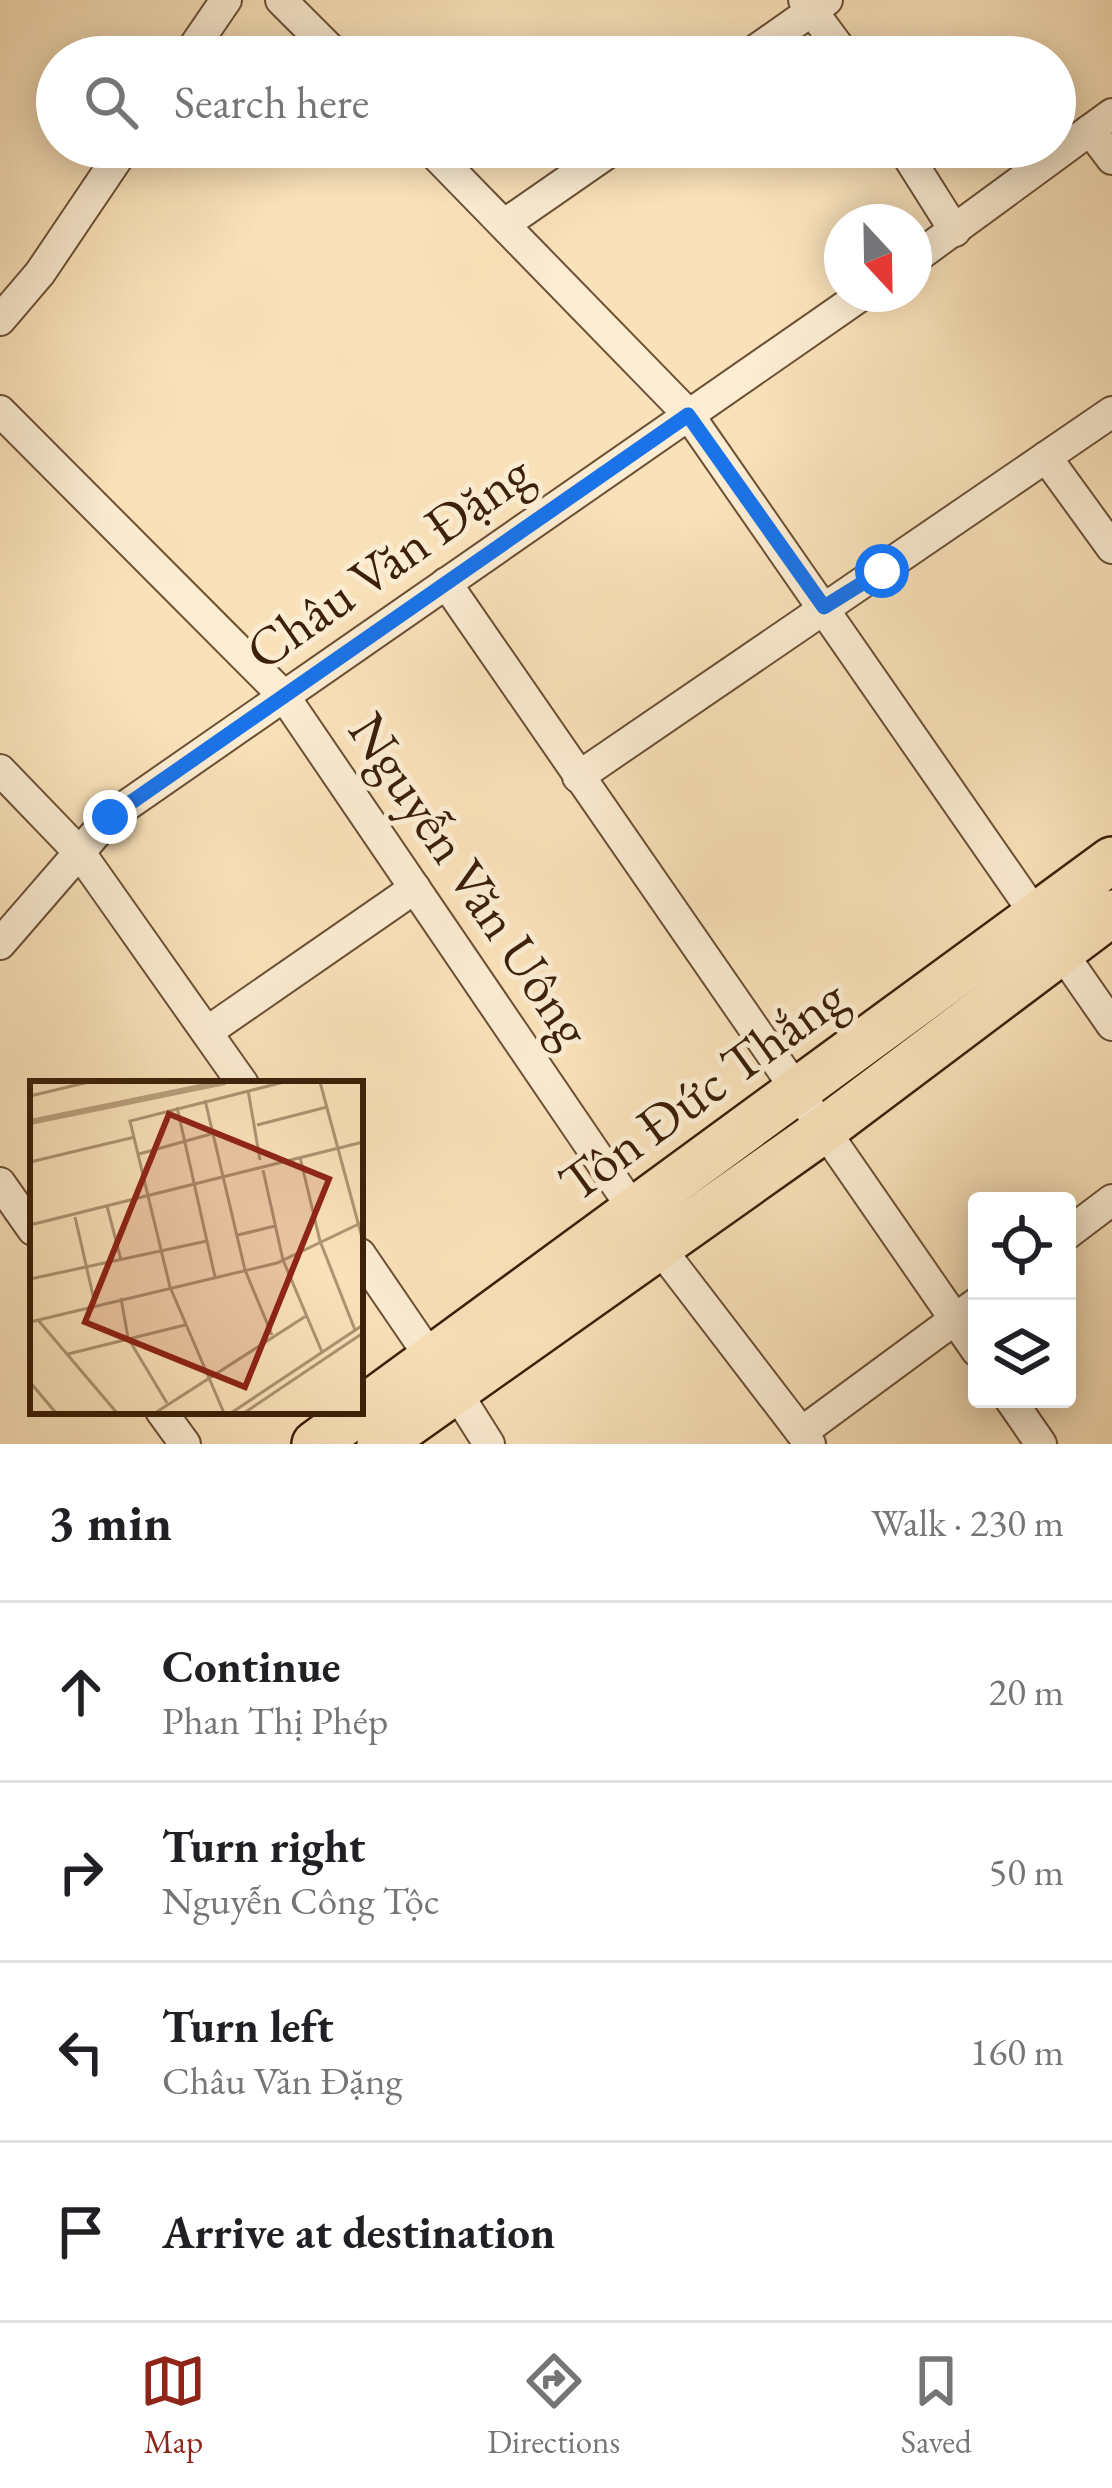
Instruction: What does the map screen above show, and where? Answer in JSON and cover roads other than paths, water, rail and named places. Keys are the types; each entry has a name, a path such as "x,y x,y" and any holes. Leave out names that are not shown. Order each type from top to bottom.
{"highway":[{"name":"Tôn Đức Thắng","path":"363,1410 443,1374 659,1247 822,1131 1049,934 1112,860"},
{"name":"Tôn Đức Thắng","path":"380,1444 443,1374 633,1209 795,1091 1049,934 1112,913"},
{"name":"Tôn Đức Thắng","path":"315,1444 356,1414"}],"street":[{"path":"201,36 226,0"},
{"path":"280,0 317,36"},
{"path":"773,36 816,3 834,36"},
{"path":"1076,141 1101,122 1112,159"},
{"path":"0,320 40,273 111,168"},
{"path":"449,168 688,415 1112,1025"},
{"path":"505,224 586,168"},
{"path":"915,168 955,231"},
{"path":"932,247 1039,168"},
{"name":"Châu Văn Đặng","path":"0,944 110,817 837,312"},
{"name":"Nguyễn Văn Uông","path":"0,411 284,696 659,1247 806,1438"},
{"path":"578,777 1112,412"},
{"path":"1046,457 1112,548"},
{"path":"446,584 822,1131 966,1311 806,1438"},
{"path":"0,770 80,853 241,1081"},
{"path":"207,1032 416,888"},
{"path":"0,1183 30,1225"},
{"path":"1076,1227 1112,1200"},
{"path":"363,1258 489,1444"},
{"path":"1016,1408 1041,1444"},
{"path":"163,1414 185,1444"}]}
